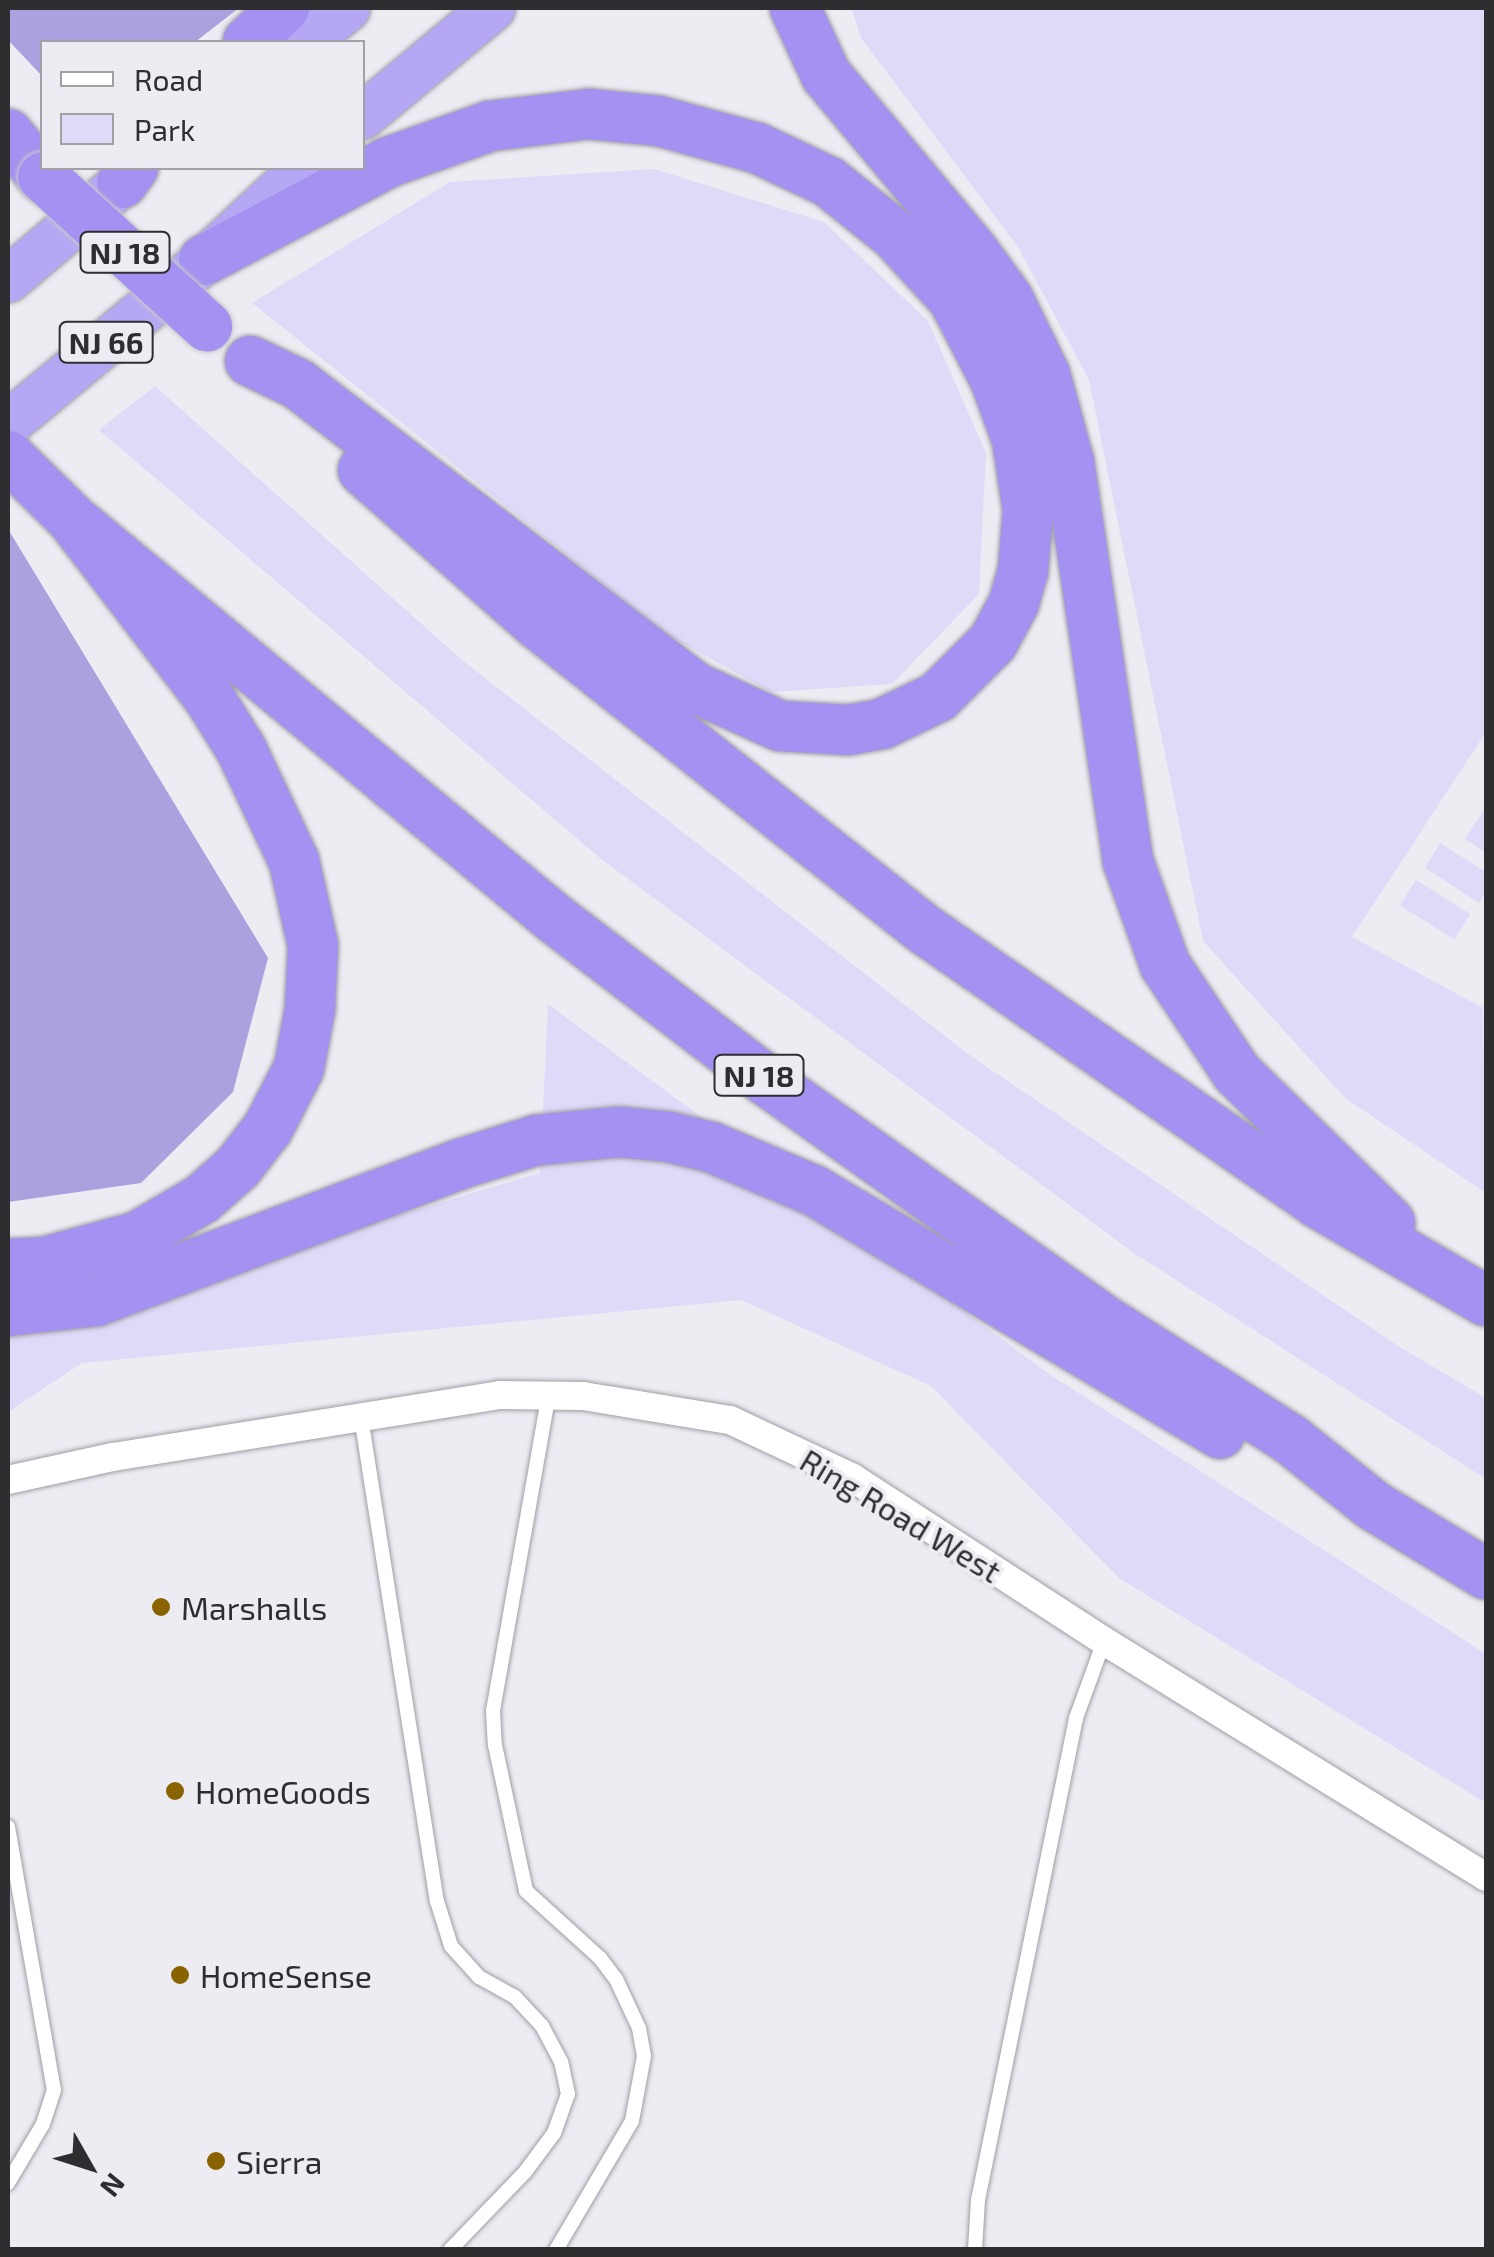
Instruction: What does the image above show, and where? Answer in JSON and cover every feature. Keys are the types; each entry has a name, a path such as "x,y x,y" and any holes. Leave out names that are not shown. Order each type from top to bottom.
{"highway":[{"path":"250,40 284,8"},
{"path":"307,40 347,8"},
{"path":"365,114 492,8"},
{"path":"794,8 826,74 974,251 1008,299 1045,375 1069,462 1128,861 1164,965 1238,1074 1444,1275"},
{"path":"204,260 389,162 490,126 589,114 659,121 758,148 828,182 895,235 953,298 995,378 1017,439 1028,510 1023,572 1014,603 994,642 938,697 882,724 848,730 780,726 696,688 298,384 250,361"},
{"name":"NJ 18","path":"8,134 44,177 250,361 408,514 539,626 924,929 1318,1203 1486,1301"},
{"name":"NJ 66","path":"8,423 204,260 301,170"},
{"path":"8,279 133,173"},
{"name":"NJ 18","path":"8,456 64,511 538,905 763,1078 1100,1317 1290,1439 1374,1506 1486,1574"},
{"path":"8,1264 45,1262 137,1238 202,1199 238,1166 268,1128 299,1068 310,1009 313,944 304,892 264,793 208,696 64,511"},
{"path":"8,1311 96,1301 460,1164 537,1140 619,1132 668,1137 726,1152 814,1191 1277,1467 1374,1506"}],"street":[{"name":"Ring Road West","path":"8,1480 113,1457 500,1394 549,1393 730,1420 853,1478 1104,1641 1486,1877"}],"lane":[{"path":"549,1393 494,1711 494,1746 526,1892 600,1958 616,1978 630,2004 644,2056 632,2121 556,2250"},
{"path":"360,1417 426,1842 446,1931 451,1946 479,1977 515,1997 542,2026 561,2060 568,2094 554,2132 524,2172 450,2250"},
{"path":"975,2250 978,2200 1076,1718 1104,1641"},
{"path":"8,1828 54,2090 43,2124 8,2184"}],"green space":[{"path":"851,8 1486,8 1486,732 1352,937 1483,1008 1486,1193 1345,1098 1203,941 1089,380 1018,247 861,38"},
{"path":"654,169 824,222 928,321 986,453 979,594 892,684 771,692 666,634 252,303 450,182"},
{"path":"155,386 463,661 968,1054 1398,1346 1486,1398 1486,1479 1134,1253 601,859 99,430"},
{"path":"1486,807 1486,853 1465,839"},
{"path":"1440,843 1486,872 1486,891 1479,903 1425,868"},
{"path":"1416,880 1470,914 1454,939 1400,905"},
{"path":"548,1004 1049,1374 1486,1654 1486,1803 1119,1578 931,1386 741,1300 82,1363 8,1412 8,1331 540,1173"}],"shaded area":[{"path":"8,8 239,8 198,40 40,40 40,74 8,40"},
{"path":"8,529 268,958 233,1092 141,1183 8,1202"}],"place":[{"name":"Marshalls","path":"161,1607"},
{"name":"HomeGoods","path":"175,1791"},
{"name":"HomeSense","path":"180,1975"},
{"name":"Sierra","path":"216,2161"}]}
